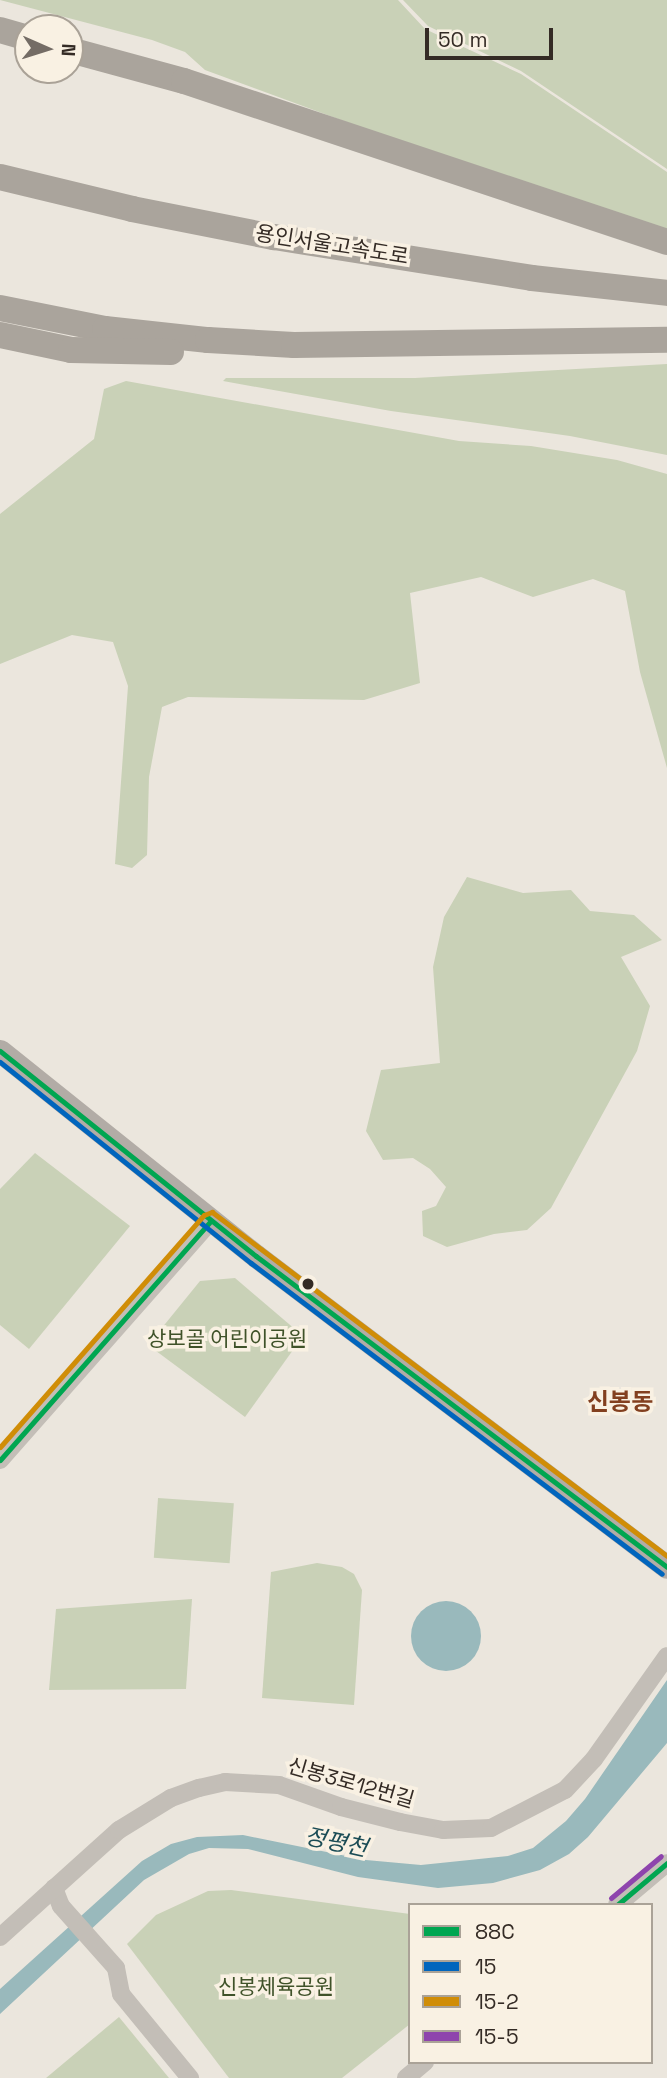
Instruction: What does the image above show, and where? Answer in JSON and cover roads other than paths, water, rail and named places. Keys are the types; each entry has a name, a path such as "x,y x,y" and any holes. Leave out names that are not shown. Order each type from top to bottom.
{"highway":[{"path":"84,54 184,81 667,242"},
{"name":"용인서울고속도로","path":"0,177 132,209 274,237 532,278 667,293"},
{"name":"용인서울고속도로","path":"0,194 174,234 310,259 667,306"},
{"path":"0,308 105,329 208,340 294,345"},
{"path":"0,335 71,350 192,352 294,345 667,340"}],"main road":[{"path":"0,1051 211,1221 667,1567"}],"street":[{"path":"0,1460 211,1221"},
{"name":"신봉3로12번길","path":"0,1937 119,1830 171,1798 225,1782 279,1785 341,1807 443,1830 491,1828 565,1790 594,1759 667,1656"},
{"path":"619,1903 667,1863"},
{"path":"54,1888 61,1906 116,1968 121,1994 190,2078"},
{"path":"406,2078 423,2064"}],"water":[{"path":"446,1601 471,1611 481,1636 471,1661 446,1671 421,1661 411,1636 421,1611"},
{"name":"정평천","path":"667,1680 667,1743 588,1837 569,1854 540,1870 493,1883 438,1888 358,1877 248,1849 209,1848 189,1854 144,1880 0,2014 0,1989 142,1861 171,1844 197,1837 243,1835 366,1860 421,1865 508,1856 533,1848 566,1821 585,1799"}],"district":[{"name":"신봉동","path":"620,1402"}],"park label":[{"name":"상보골 어린이공원","path":"227,1339"},
{"name":"신봉체육공원","path":"276,1987"}]}
